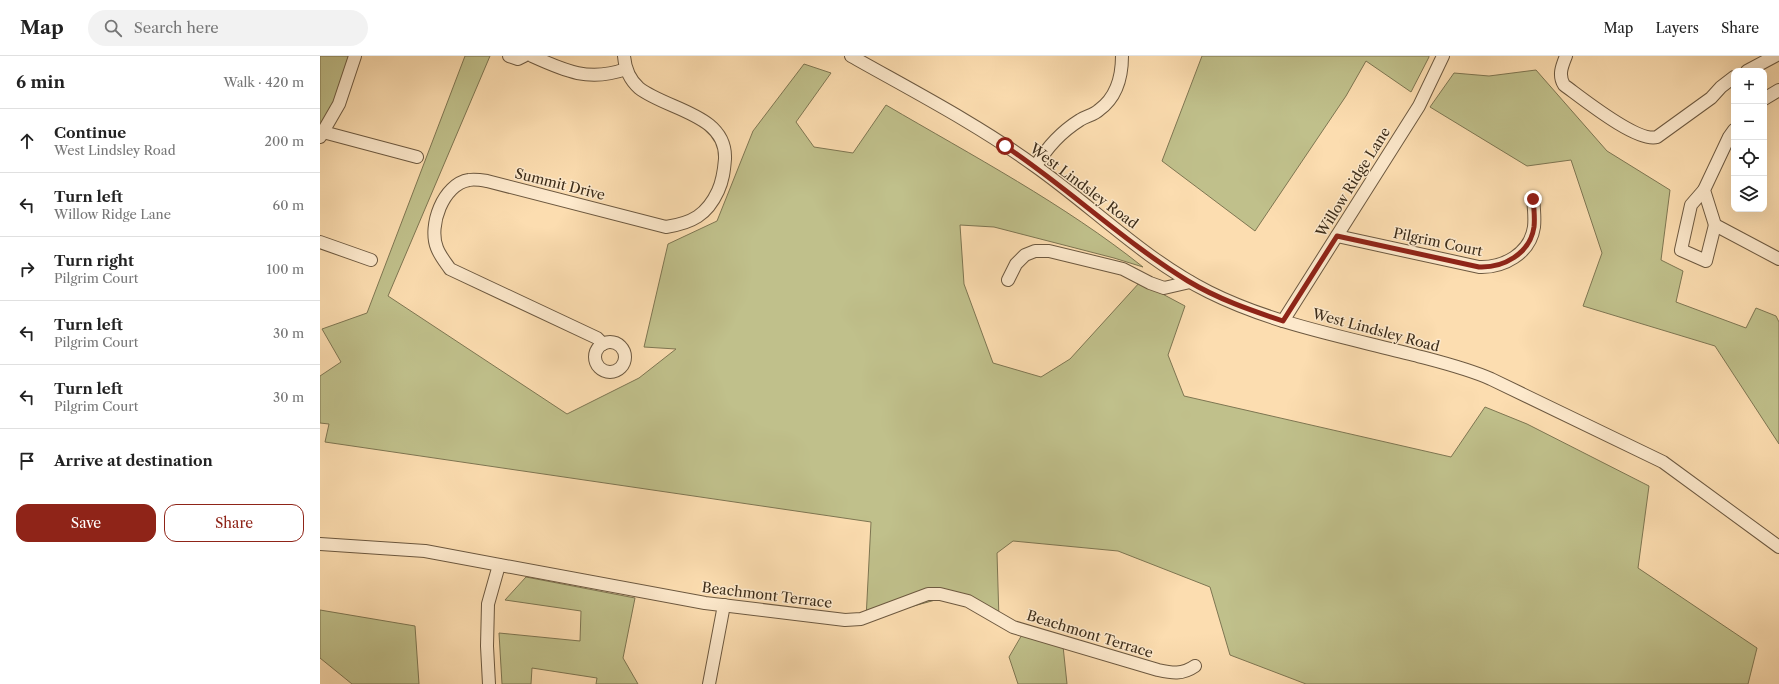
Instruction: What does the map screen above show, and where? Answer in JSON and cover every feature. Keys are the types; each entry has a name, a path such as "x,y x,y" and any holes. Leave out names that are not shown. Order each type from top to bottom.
{"street":[{"path":"355,56 338,104 321,135 417,157"},
{"path":"508,56 518,59 524,56"},
{"path":"532,56 567,71 585,75 613,74 626,69"},
{"name":"Summit Drive","path":"603,344 597,338 450,269 436,248 434,222 441,203 455,188 468,180 487,180 666,227 685,224 702,214 715,197 724,178 725,155 723,140 712,125 639,88 626,69 624,56"},
{"name":"West Lindsley Road","path":"851,56 966,122 1036,166 1149,255 1190,282 1229,301 1283,321 1461,368 1490,379 1663,462 1779,547"},
{"path":"1036,166 1045,150 1061,134 1080,120 1099,111 1110,100 1118,87 1122,71 1122,56"},
{"name":"Willow Ridge Lane","path":"1283,321 1419,106 1443,56"},
{"path":"1566,56 1561,76 1564,85 1638,135 1652,138 1657,137 1712,98 1721,87 1731,79"},
{"path":"1752,68 1775,56"},
{"path":"1767,97 1779,90"},
{"path":"1704,190 1715,224 1706,261 1681,250 1691,205 1704,190 1731,135"},
{"name":"Pilgrim Court","path":"1337,236 1479,267 1495,266 1516,256 1528,243 1534,227 1533,199"},
{"path":"1715,224 1779,259"},
{"path":"320,242 371,260"},
{"path":"1008,280 1016,264 1025,255 1035,251 1049,251 1123,269 1150,283 1164,288 1190,282"},
{"name":"Beachmont Terrace","path":"320,544 425,551 724,605 845,620 861,619 928,594 940,594 968,601 1013,627 1150,668 1175,674 1187,671 1195,666"},
{"path":"489,684 487,646 488,604 498,565"},
{"path":"709,684 724,605"}],"green space":[{"path":"320,56 349,56 320,143"},
{"path":"465,56 490,56 388,296 567,414 639,378 676,349 644,347 668,244 717,221 753,131 804,64 831,73 796,122 814,147 853,153 886,105 985,162 1082,222 1143,267 994,227 960,225 964,284 993,363 1041,377 1070,359 1140,282 1185,306 1168,355 1184,396 1451,457 1485,407 1527,424 1649,486 1638,568 1757,648 1748,684 1306,684 1230,655 1210,587 1118,551 1013,541 997,553 999,620 950,596 866,619 871,522 325,442 329,424 320,423 320,376 341,362 322,329 367,313"},
{"path":"1202,56 1429,57 1411,92 1366,61 1346,96 1255,231 1162,161"},
{"path":"1536,70 1607,151 1670,190 1661,260 1683,271 1676,302 1746,328 1756,308 1776,316 1779,322 1779,444 1715,346 1583,306 1602,253 1571,160 1527,166 1430,107 1454,73 1489,76"},
{"path":"526,577 635,598 623,658 638,684 596,684 597,678 532,668 531,684 502,684 499,633 580,641 581,611 505,600"},
{"path":"320,610 415,626 419,684 352,684 320,658"},
{"path":"1023,633 1063,646 1067,684 1018,684 1009,657"}],"route":[{"path":"1005,146 1036,166 1169,269 1209,292 1250,310 1283,321 1337,236 1479,267 1495,266 1510,261 1523,250 1528,243 1534,227 1533,199"}]}
